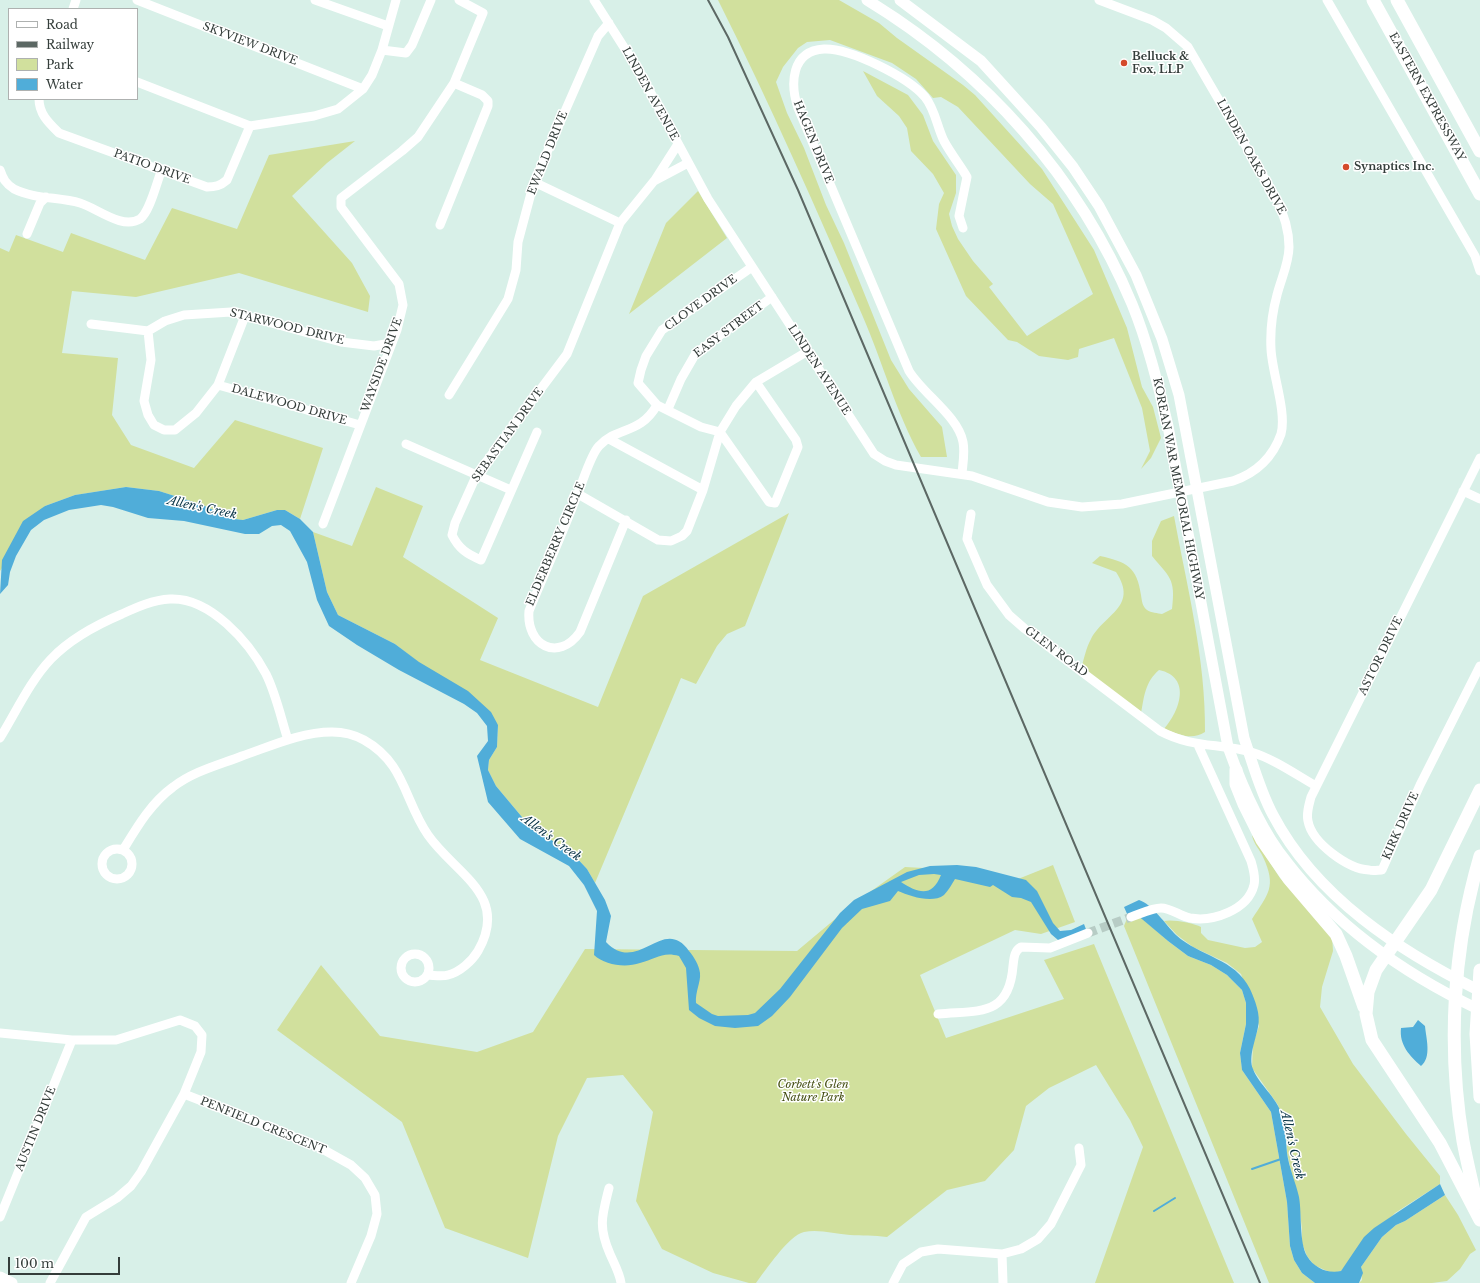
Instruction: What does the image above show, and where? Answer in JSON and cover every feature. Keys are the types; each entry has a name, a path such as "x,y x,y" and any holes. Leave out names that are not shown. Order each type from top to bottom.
{"highway":[{"name":"EASTERN EXPRESSWAY","path":"1373,0 1480,194"},
{"name":"EASTERN EXPRESSWAY","path":"1397,0 1480,152"},
{"path":"1236,770 1236,784 1262,840 1289,880 1336,934 1346,956 1366,1014 1372,1040 1440,1143 1480,1220"},
{"path":"1366,1014 1370,981 1385,956 1418,910 1438,878 1480,790"},
{"path":"1480,856 1458,958 1454,1008 1455,1069 1463,1141 1480,1220"},
{"path":"1480,970 1476,1034 1480,1097"}],"main road":[{"name":"KOREAN WAR MEMORIAL HIGHWAY","path":"867,0 898,19 942,52 984,90 1025,132 1070,192 1103,246 1131,303 1159,388 1228,748 1236,770 1262,823 1285,861 1318,897 1385,956"},
{"name":"KOREAN WAR MEMORIAL HIGHWAY","path":"900,0 985,66 1041,127 1073,167 1099,206 1136,275 1162,339 1179,395 1242,730 1257,778 1272,814 1301,859 1316,877 1348,907 1394,943"},
{"path":"1394,943 1440,971 1480,991"},
{"path":"1385,956 1438,989 1480,1010"},
{"path":"0,1277 12,1283"}],"street":[{"name":"SKYVIEW DRIVE","path":"137,0 363,89"},
{"path":"315,0 388,26"},
{"path":"138,82 250,126 314,116 338,109 363,89 372,75 382,50 396,0"},
{"path":"382,50 406,53 412,44 431,0"},
{"name":"WAYSIDE DRIVE","path":"323,524 391,343 403,304 400,284 341,207 341,198 418,137 454,83 483,13 459,0"},
{"name":"LINDEN AVENUE","path":"594,0 640,71 708,199 874,454 885,461 902,466 962,473 990,480 1065,506 1101,506 1197,489"},
{"name":"LINDEN OAKS DRIVE","path":"1099,0 1152,20 1166,28 1188,47 1276,198 1286,222 1289,249 1270,328 1272,362 1282,418 1281,431 1270,455 1256,470 1233,482 1197,489"},
{"path":"1327,0 1475,256 1480,271"},
{"name":"EWALD DRIVE","path":"449,395 508,299 516,270 518,242 534,182 598,36 609,23"},
{"name":"HAGEN DRIVE","path":"962,473 964,450 959,429 917,383 909,371 798,108 793,87 793,77 796,68 805,57 815,51 825,49 859,58 900,77 925,97 944,141 967,177 959,216 963,228"},
{"path":"440,225 488,106 488,101 482,95 454,83"},
{"name":"PATIO DRIVE","path":"39,100 39,106 43,115 59,133 162,169 207,187 221,185 227,180 250,126"},
{"name":"SEBASTIAN DRIVE","path":"537,432 481,560 462,551 452,536 455,523 477,474 567,354 620,224 654,181 678,144"},
{"name":"SEBASTIAN DRIVE","path":"654,181 688,163"},
{"path":"0,170 4,179 16,190 80,203 123,221 131,222 146,214 162,169"},
{"path":"534,182 620,224"},
{"path":"27,234 40,203 46,197"},
{"name":"CLOVE DRIVE","path":"720,432 701,428 668,409 657,405 638,383 646,356 662,330 752,266"},
{"name":"EASY STREET","path":"668,409 684,373 696,353 772,297"},
{"name":"STARWOOD DRIVE","path":"148,331 165,321 184,316 231,312 342,342 374,346 391,343"},
{"path":"91,324 148,331 151,360 144,401 148,415 154,425 164,430 175,430 196,414 218,385 245,316"},
{"path":"578,494 626,520 658,540 671,541 677,539 687,531 703,490 720,432 736,406 756,382 808,351"},
{"path":"720,432 769,502 775,503 798,447 796,440 756,382"},
{"name":"DALEWOOD DRIVE","path":"218,385 360,425"},
{"name":"ELDERBERRY CIRCLE","path":"626,520 580,632 568,646 560,649 543,645 535,638 530,629 528,611 598,446 609,439 641,424 651,415 657,405"},
{"path":"609,439 703,490"},
{"path":"406,444 511,490"},
{"name":"ASTOR DRIVE","path":"1316,786 1480,458"},
{"path":"1463,491 1480,500"},
{"name":"GLEN ROAD","path":"972,514 967,539 987,585 1009,615 1160,731 1181,741 1198,745 1249,752"},
{"path":"0,738 38,675 61,649 107,620 139,606 171,599 185,600 213,613 241,638 256,657 266,675 288,740"},
{"name":"KIRK DRIVE","path":"1316,786 1307,810 1310,827 1319,841 1342,860 1356,867 1369,870 1382,870 1420,785 1480,666"},
{"path":"123,850 145,816 173,787 200,772 288,740 332,732 347,734 362,739 385,755 396,770 413,810 429,837 473,882 485,903 488,920 486,932 477,952 460,970 448,975 427,975"},
{"path":"1134,917 1158,908 1165,908 1187,918 1195,919 1228,912 1244,902 1254,884 1251,861 1198,745"},
{"path":"1249,752 1266,758 1316,786"},
{"path":"938,1014 977,1012 989,1009 998,1002 1010,988 1014,956 1021,947 1050,948 1088,933"},
{"path":"0,1034 72,1040 116,1040 180,1020 190,1023 199,1030 202,1035 203,1046 184,1094 136,1179 117,1198 86,1217 50,1283"},
{"name":"AUSTIN DRIVE","path":"0,1217 72,1040"},
{"name":"PENFIELD CRESCENT","path":"184,1094 317,1146 351,1165 365,1178 375,1195 377,1214 371,1236 351,1283"},
{"path":"893,1283 903,1264 921,1252 938,1249 1002,1254 1031,1244 1038,1239 1048,1228 1081,1165 1079,1148"},
{"path":"609,1188 602,1214 602,1227 608,1249 621,1282"},
{"path":"1002,1254 1003,1283"}],"green space":[{"path":"718,0 839,0 879,23 897,38 963,85 975,95 1042,169 1094,250 1127,328 1142,387 1153,407 1161,438 1151,458 1141,469 1150,451 1142,408 1114,338 1079,349 1078,357 1068,360 1039,356 1017,342 1008,340 966,296 936,229 939,204 944,193 933,174 911,151 907,128 899,116 877,96 863,71 908,95 923,115 933,141 956,175 956,193 949,214 952,226 958,239 973,261 993,284 989,287 1027,336 1093,294 1053,204 1030,184 958,107 941,97 933,98 916,79 892,63 830,40 807,42 798,48 783,67 776,82 787,113 804,148 826,205 844,243 891,360 909,389 942,427 947,457 921,457 904,423 870,334 811,197"},
{"path":"355,141 327,163 292,196 352,263 370,296 368,312 239,273 136,297 72,291 62,353 118,358 112,415 131,445 194,468 235,420 323,448 300,519 285,510 277,510 243,520 234,519 200,504 159,491 126,487 75,495 45,506 0,571 0,248 9,252 16,235 63,252 71,233 145,260 172,208 237,229 269,155"},
{"path":"698,191 727,238 629,314 666,223"},
{"path":"376,487 423,506 403,557 498,618 480,660 598,707 643,596 789,513 745,626 727,634 717,646 696,684 681,678 595,883 587,869 574,855 532,829 496,786 488,770 489,760 497,747 498,725 395,644 338,615 327,592 313,532 352,546"},
{"path":"1174,516 1195,624 1202,678 1205,732 1195,736 1180,735 1164,729 1175,713 1180,695 1176,680 1169,674 1159,670 1154,675 1146,690 1141,714 1081,669 1086,650 1091,639 1097,630 1117,609 1122,602 1124,594 1122,584 1116,572 1092,563 1100,556 1117,561 1129,567 1137,578 1142,603 1147,610 1162,614 1172,609 1172,584 1167,574 1152,556 1152,541 1161,521"},
{"path":"1252,835 1280,878 1332,936 1333,951 1322,987 1320,1007 1353,1064 1440,1176 1440,1184 1395,1213 1341,1271 1334,1273 1314,1265 1307,1256 1302,1243 1298,1196 1287,1153 1287,1138 1278,1105 1252,1068 1253,1044 1259,1026 1241,974 1227,963 1193,947 1177,935 1164,921 1177,921 1201,927 1201,933 1208,940 1245,948 1255,947 1262,942 1252,919 1269,890 1270,883 1267,867"},
{"name":"Corbett's Glen Nature Park","path":"1053,865 1075,922 1041,934 1015,930 920,975 946,1038 1064,999 1044,960 1094,944 1234,1283 1095,1283 1143,1147 1130,1120 1096,1065 1049,1088 1026,1106 1014,1150 985,1181 947,1190 887,1237 815,1231 804,1232 791,1240 785,1246 756,1283 749,1283 713,1273 662,1249 636,1201 653,1112 623,1075 587,1078 558,1136 528,1258 445,1228 402,1122 277,1030 321,965 380,1036 477,1052 533,1032 585,949 797,951 853,904 905,867 961,870 1018,879"},
{"path":"1136,913 1188,956 1211,965 1227,975 1242,990 1246,1003 1246,1024 1240,1053 1242,1070 1271,1112 1287,1202 1290,1246 1294,1260 1302,1273 1315,1283 1269,1283 1124,926 1128,916"},
{"path":"1445,1195 1458,1215 1476,1250 1470,1254 1460,1269 1447,1281 1432,1283 1359,1283 1362,1280 1361,1267 1382,1237 1396,1225 1405,1221"}],"water":[{"name":"Allen's Creek","path":"126,487 159,491 200,504 234,519 243,520 277,510 285,510 300,519 313,532 327,592 338,615 395,644 419,662 468,691 491,712 498,725 497,747 489,760 488,770 496,786 532,829 574,855 587,869 605,900 611,916 606,942 618,951 629,953 660,941 670,939 679,941 693,956 699,970 700,976 696,1003 712,1014 718,1016 748,1015 755,1013 780,989 840,913 854,900 907,872 930,866 957,865 976,867 1026,880 1037,891 1053,923 1060,931 1071,930 1084,924 1087,932 1064,940 1058,940 1051,934 1031,902 1021,898 1012,897 993,885 990,887 955,879 944,895 933,899 921,898 898,891 890,901 862,909 842,928 790,997 772,1016 758,1026 735,1028 715,1026 699,1018 689,1010 686,968 679,956 668,954 634,965 616,965 604,961 594,955 597,911 584,885 569,866 520,839 488,802 477,756 488,741 487,726 477,713 464,704 399,670 329,626 317,600 307,562 290,531 281,525 272,526 259,534 245,534 184,521 148,518 113,507 101,505 69,510 44,520 31,530 16,556 10,572 8,585 0,594 2,560 23,521 45,506 75,495","holes":["919,875 941,875 933,887 924,891 913,889 901,882"]},
{"path":"1139,900 1154,910 1176,935 1185,942 1226,964 1235,971 1250,989 1256,1003 1259,1018 1251,1059 1253,1069 1259,1080 1276,1102 1282,1115 1288,1159 1299,1197 1304,1250 1313,1264 1326,1271 1341,1271 1364,1237 1374,1228 1440,1184 1445,1195 1405,1221 1396,1225 1382,1237 1361,1267 1363,1273 1359,1283 1315,1283 1302,1273 1294,1260 1290,1246 1287,1202 1271,1112 1242,1070 1240,1053 1246,1024 1246,1003 1242,990 1227,975 1211,965 1188,956 1136,914 1128,916 1124,907"},
{"path":"1418,1020 1425,1026 1428,1047 1426,1058 1421,1066 1406,1050 1401,1034 1401,1028 1413,1027"}],"waterway":[{"path":"1252,1169 1281,1159"},
{"path":"1154,1211 1175,1198"}],"tunnel":[{"path":"1088,933 1131,917"}],"railway":[{"path":"708,0 728,37 798,190 1260,1283"}],"place":[{"name":"Belluck & Fox, LLP","path":"1124,63"},
{"name":"Synaptics Inc.","path":"1346,167"}]}
